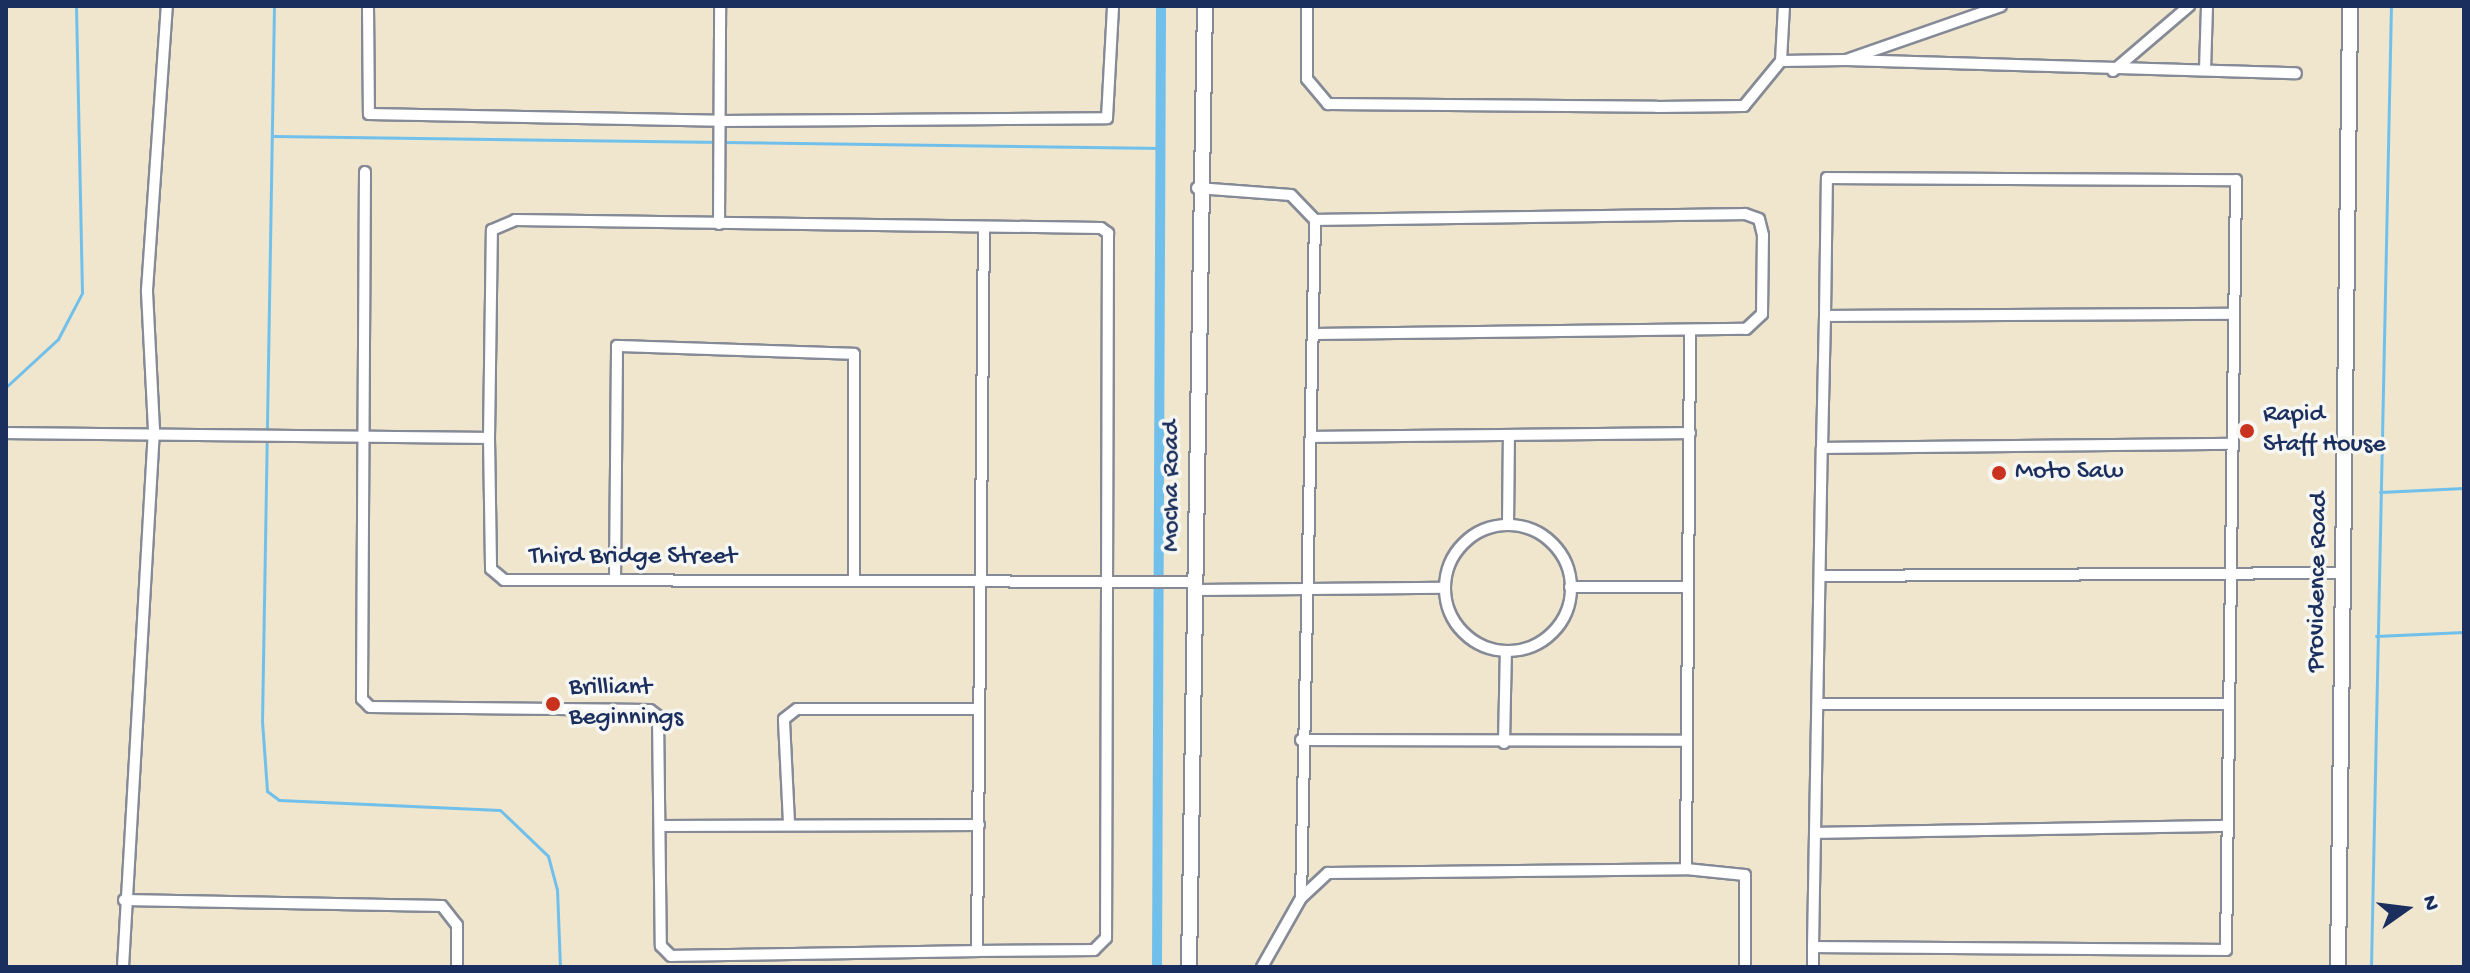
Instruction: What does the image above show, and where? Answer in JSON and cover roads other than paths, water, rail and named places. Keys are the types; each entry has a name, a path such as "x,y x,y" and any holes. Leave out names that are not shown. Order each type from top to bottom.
{"street":[{"path":"123,967 124,900 154,430 147,290 167,6"},
{"path":"368,6 369,114 720,121 1107,118 1113,6"},
{"path":"365,172 360,436 362,699 370,707 650,710 658,716 664,826 661,946 671,956 1094,950 1106,938 1110,583 1108,233 984,227 719,224 720,6"},
{"name":"Mocha Road","path":"1189,967 1197,586 1197,188 1205,6"},
{"path":"1307,6 1307,79 1328,104 1744,106 1781,61 1784,6"},
{"path":"1846,60 2001,6"},
{"path":"2113,71 2189,6"},
{"path":"2205,70 2207,6"},
{"name":"Providence Road","path":"2338,967 2350,6"},
{"name":"Providence Road","path":"2347,967 2357,6"},
{"path":"1781,61 1846,60 2113,71 2296,73"},
{"path":"1813,947 2226,950 2236,180 1827,178 1825,316 1822,448 1818,704 1815,833 1813,947 1813,967"},
{"path":"1197,188 1291,195 1315,220 1309,589 1301,740 1301,898"},
{"path":"1314,334 1746,329 1759,320 1763,225 1753,215 1315,220"},
{"name":"Third Bridge Street","path":"719,224 515,220 492,230 491,569 504,580 1175,583 1309,589 1445,588"},
{"path":"977,951 984,227"},
{"path":"1825,316 2234,314"},
{"path":"1686,869 1690,331"},
{"path":"615,580 617,346 854,354 854,581"},
{"path":"6,433 154,430 360,436 489,448"},
{"path":"1311,437 1690,433"},
{"path":"1508,525 1509,435"},
{"path":"1822,448 2232,444"},
{"path":"1508,525 1552,543 1570,587 1551,633 1506,651 1463,632 1445,588 1463,543 1508,525"},
{"path":"1820,576 2343,573"},
{"path":"1570,587 1688,587"},
{"path":"1504,743 1506,651"},
{"path":"1818,704 2229,704"},
{"path":"789,823 784,719 797,709 978,709"},
{"path":"1301,740 1504,743 1686,741"},
{"path":"664,826 789,823 979,825"},
{"path":"1815,833 2228,826"},
{"path":"1262,967 1314,881 1339,872 1686,869 1745,875 1745,967"},
{"path":"124,900 442,906 457,925 457,967"}],"waterway":[{"path":"6,387 58,339 82,293 76,6"},
{"path":"274,6 262,721 267,791 279,800 500,810 548,856 557,889 560,967"},
{"path":"1157,967 1161,6"},
{"path":"2371,967 2391,6"},
{"path":"274,136 1162,148"},
{"path":"2380,492 2464,488"},
{"path":"2376,636 2464,632"}],"place":[{"name":"Rapid Staff House","path":"2247,431"},
{"name":"Moto Saw","path":"1999,473"},
{"name":"Brilliant Beginnings","path":"553,704"}]}
